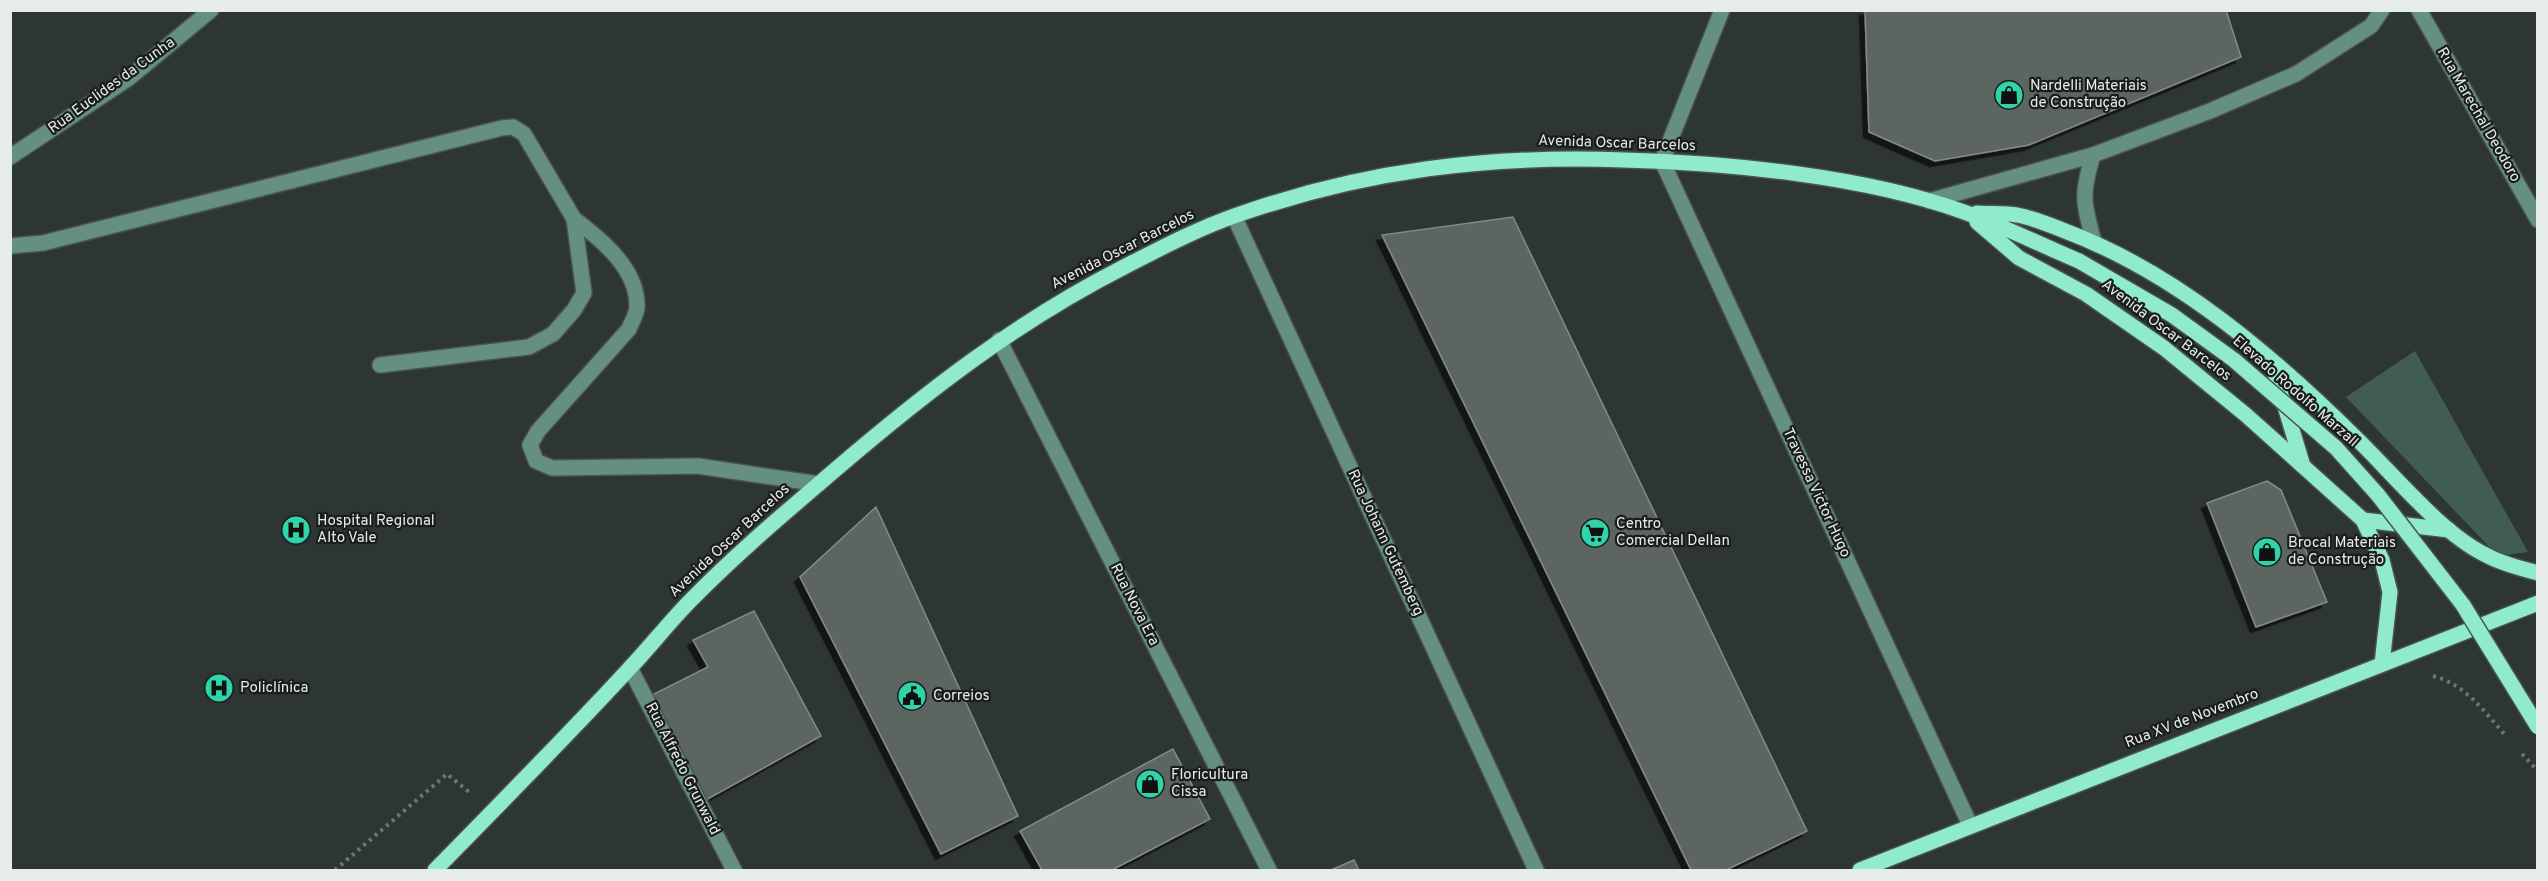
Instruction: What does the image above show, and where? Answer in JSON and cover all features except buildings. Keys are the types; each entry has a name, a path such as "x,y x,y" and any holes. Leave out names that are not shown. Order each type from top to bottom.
{"main road":[{"name":"Avenida Oscar Barcelos","path":"435,870 630,668 691,600 764,531 913,404 999,340 1079,290 1159,249 1234,216 1321,189 1426,167 1553,157 1662,161 1782,173 1858,185 1929,201"},
{"name":"Elevado Rodolfo Marzall","path":"1929,201 1966,212 2079,261 2172,315 2234,360 2336,448 2378,495 2463,605 2538,727"},
{"name":"Avenida Oscar Barcelos","path":"1966,212 2019,258 2086,294 2164,348 2246,415 2363,520 2382,560 2390,592 2382,664"},
{"path":"1966,212 2017,215 2094,242 2155,275 2204,308 2271,360 2323,405 2449,530 2485,555 2538,573"},
{"path":"2271,360 2303,466"},
{"path":"2363,520 2449,530"},
{"name":"Rua XV de Novembro","path":"1860,870 2538,603"}],"street":[{"name":"Rua Euclides da Cunha","path":"10,157 129,78 212,10"},
{"path":"1662,161 1722,10"},
{"path":"1929,201 2093,155 2210,111 2296,74 2371,26 2382,10"},
{"name":"Rua Marechal Deodoro","path":"2419,10 2538,220"},
{"path":"10,246 43,243 513,127 524,134 574,219 584,293 574,310 553,334 530,347 380,365"},
{"path":"2093,155 2084,184 2084,206 2094,242"},
{"name":"Travessa Victor Hugo","path":"1662,161 1970,825"},
{"name":"Rua Johann Gutemberg","path":"1234,216 1536,870"},
{"path":"574,219 605,242 631,280 637,308 629,329 537,431 530,445 536,461 552,468 698,466 819,484"},
{"name":"Rua Nova Era","path":"999,340 1269,870"},
{"name":"Rua Alfredo Grunwald","path":"630,668 734,870"}],"path":[{"path":"2382,664 2450,681 2474,700 2506,736"},
{"path":"2522,753 2538,771"},
{"path":"335,870 447,774"}],"green space":[{"path":"2415,351 2528,552 2498,556 2346,397"}],"place":[{"name":"Nardelli Materiais de Construção","path":"2009,95"},
{"name":"Hospital Regional Alto Vale","path":"296,530"},
{"name":"Centro Comercial Dellan","path":"1595,533"},
{"name":"Brocal Materiais de Construção","path":"2267,552"},
{"name":"Policlínica","path":"219,688"},
{"name":"Correios","path":"912,696"},
{"name":"Floricultura Cissa","path":"1150,784"}]}
